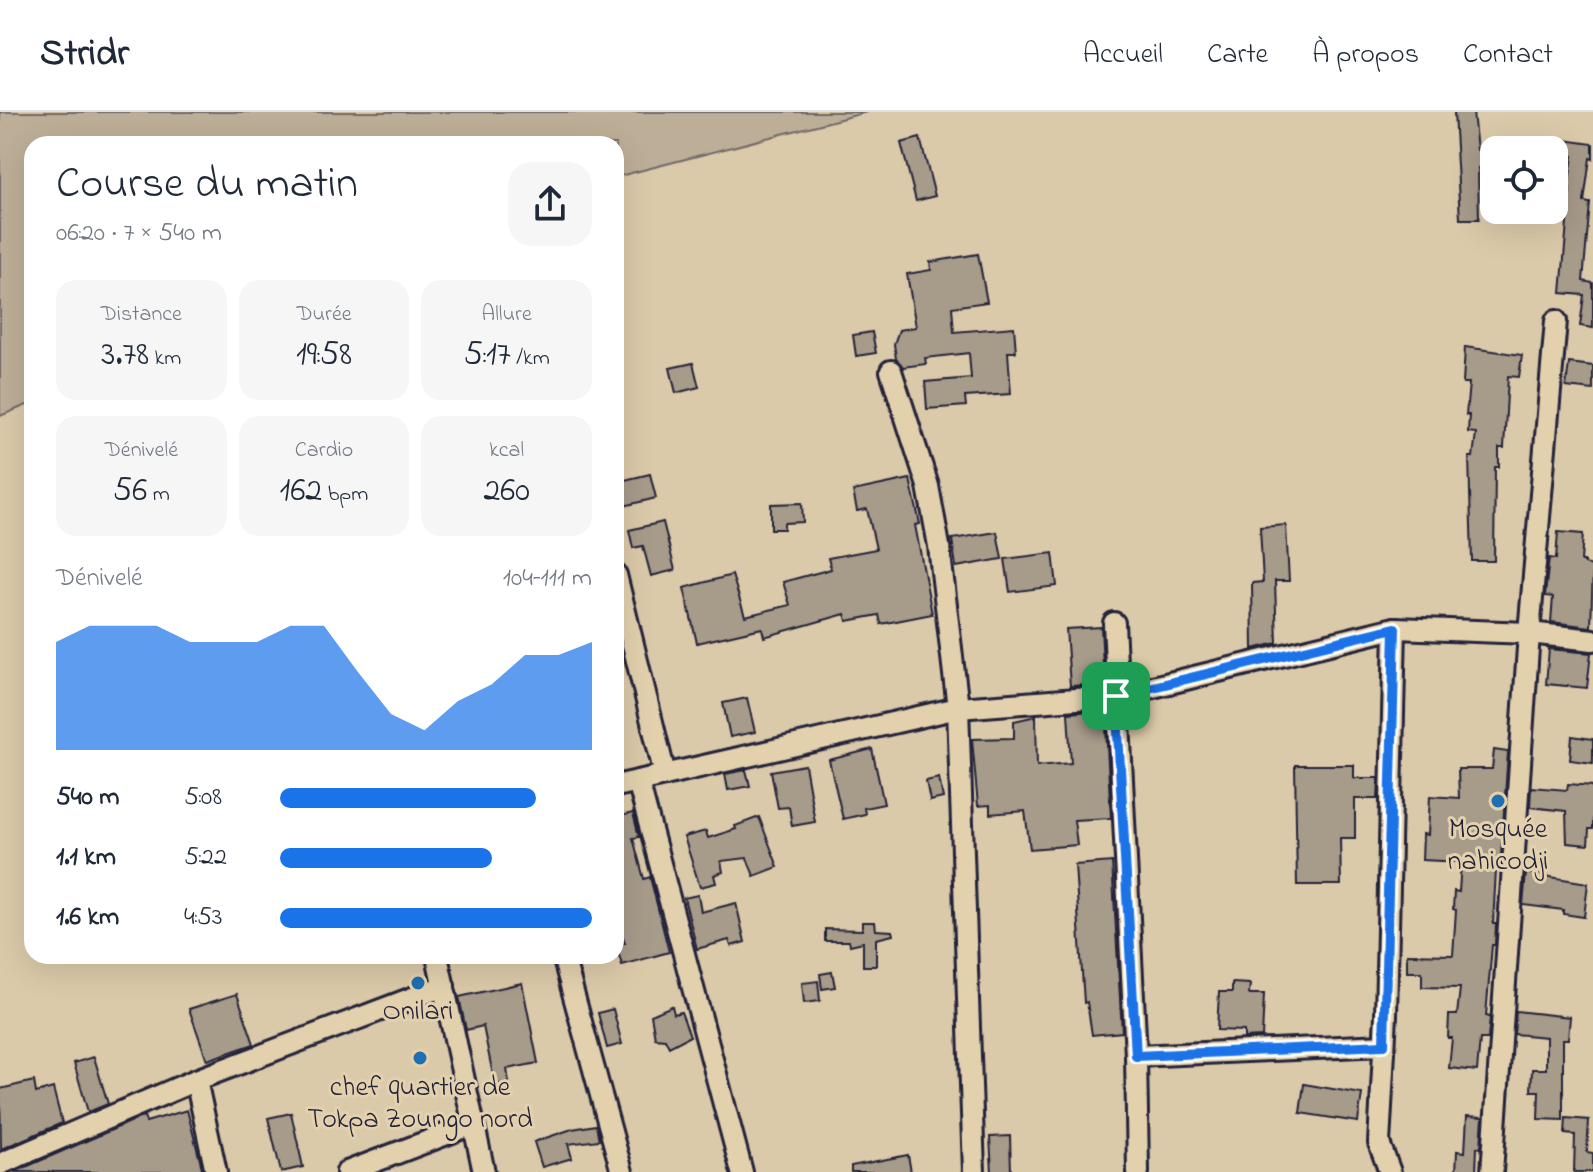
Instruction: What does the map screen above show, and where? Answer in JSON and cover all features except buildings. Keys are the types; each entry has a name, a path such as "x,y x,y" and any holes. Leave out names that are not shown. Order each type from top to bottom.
{"street":[{"path":"1492,1172 1529,633 1556,321"},
{"path":"891,371 928,486 939,546 958,708 974,1172"},
{"path":"624,608 665,775"},
{"path":"1114,623 1136,1056 1138,1172"},
{"path":"1390,1172 1379,1143 1395,628"},
{"path":"624,784 958,708 1116,696 1395,628 1529,633 1593,640"},
{"path":"638,781 742,1172"},
{"path":"439,964 484,1172"},
{"path":"565,964 622,1172"},
{"path":"0,1164 196,1080 444,986"},
{"path":"1136,1056 1384,1045"},
{"path":"196,1080 216,1172"},
{"path":"347,1172 473,1124"}],"shaded area":[{"path":"0,112 867,112 624,175 624,136 24,136 24,406 0,416"}],"place":[{"name":"Mosquée nahicodji","path":"1498,801"},
{"name":"Onilari","path":"418,983"},
{"name":"chef quartier de Tokpa Zoungo nord","path":"420,1058"}],"route":[{"path":"1395,628 1384,1045 1136,1056 1116,696 1395,628"}]}
